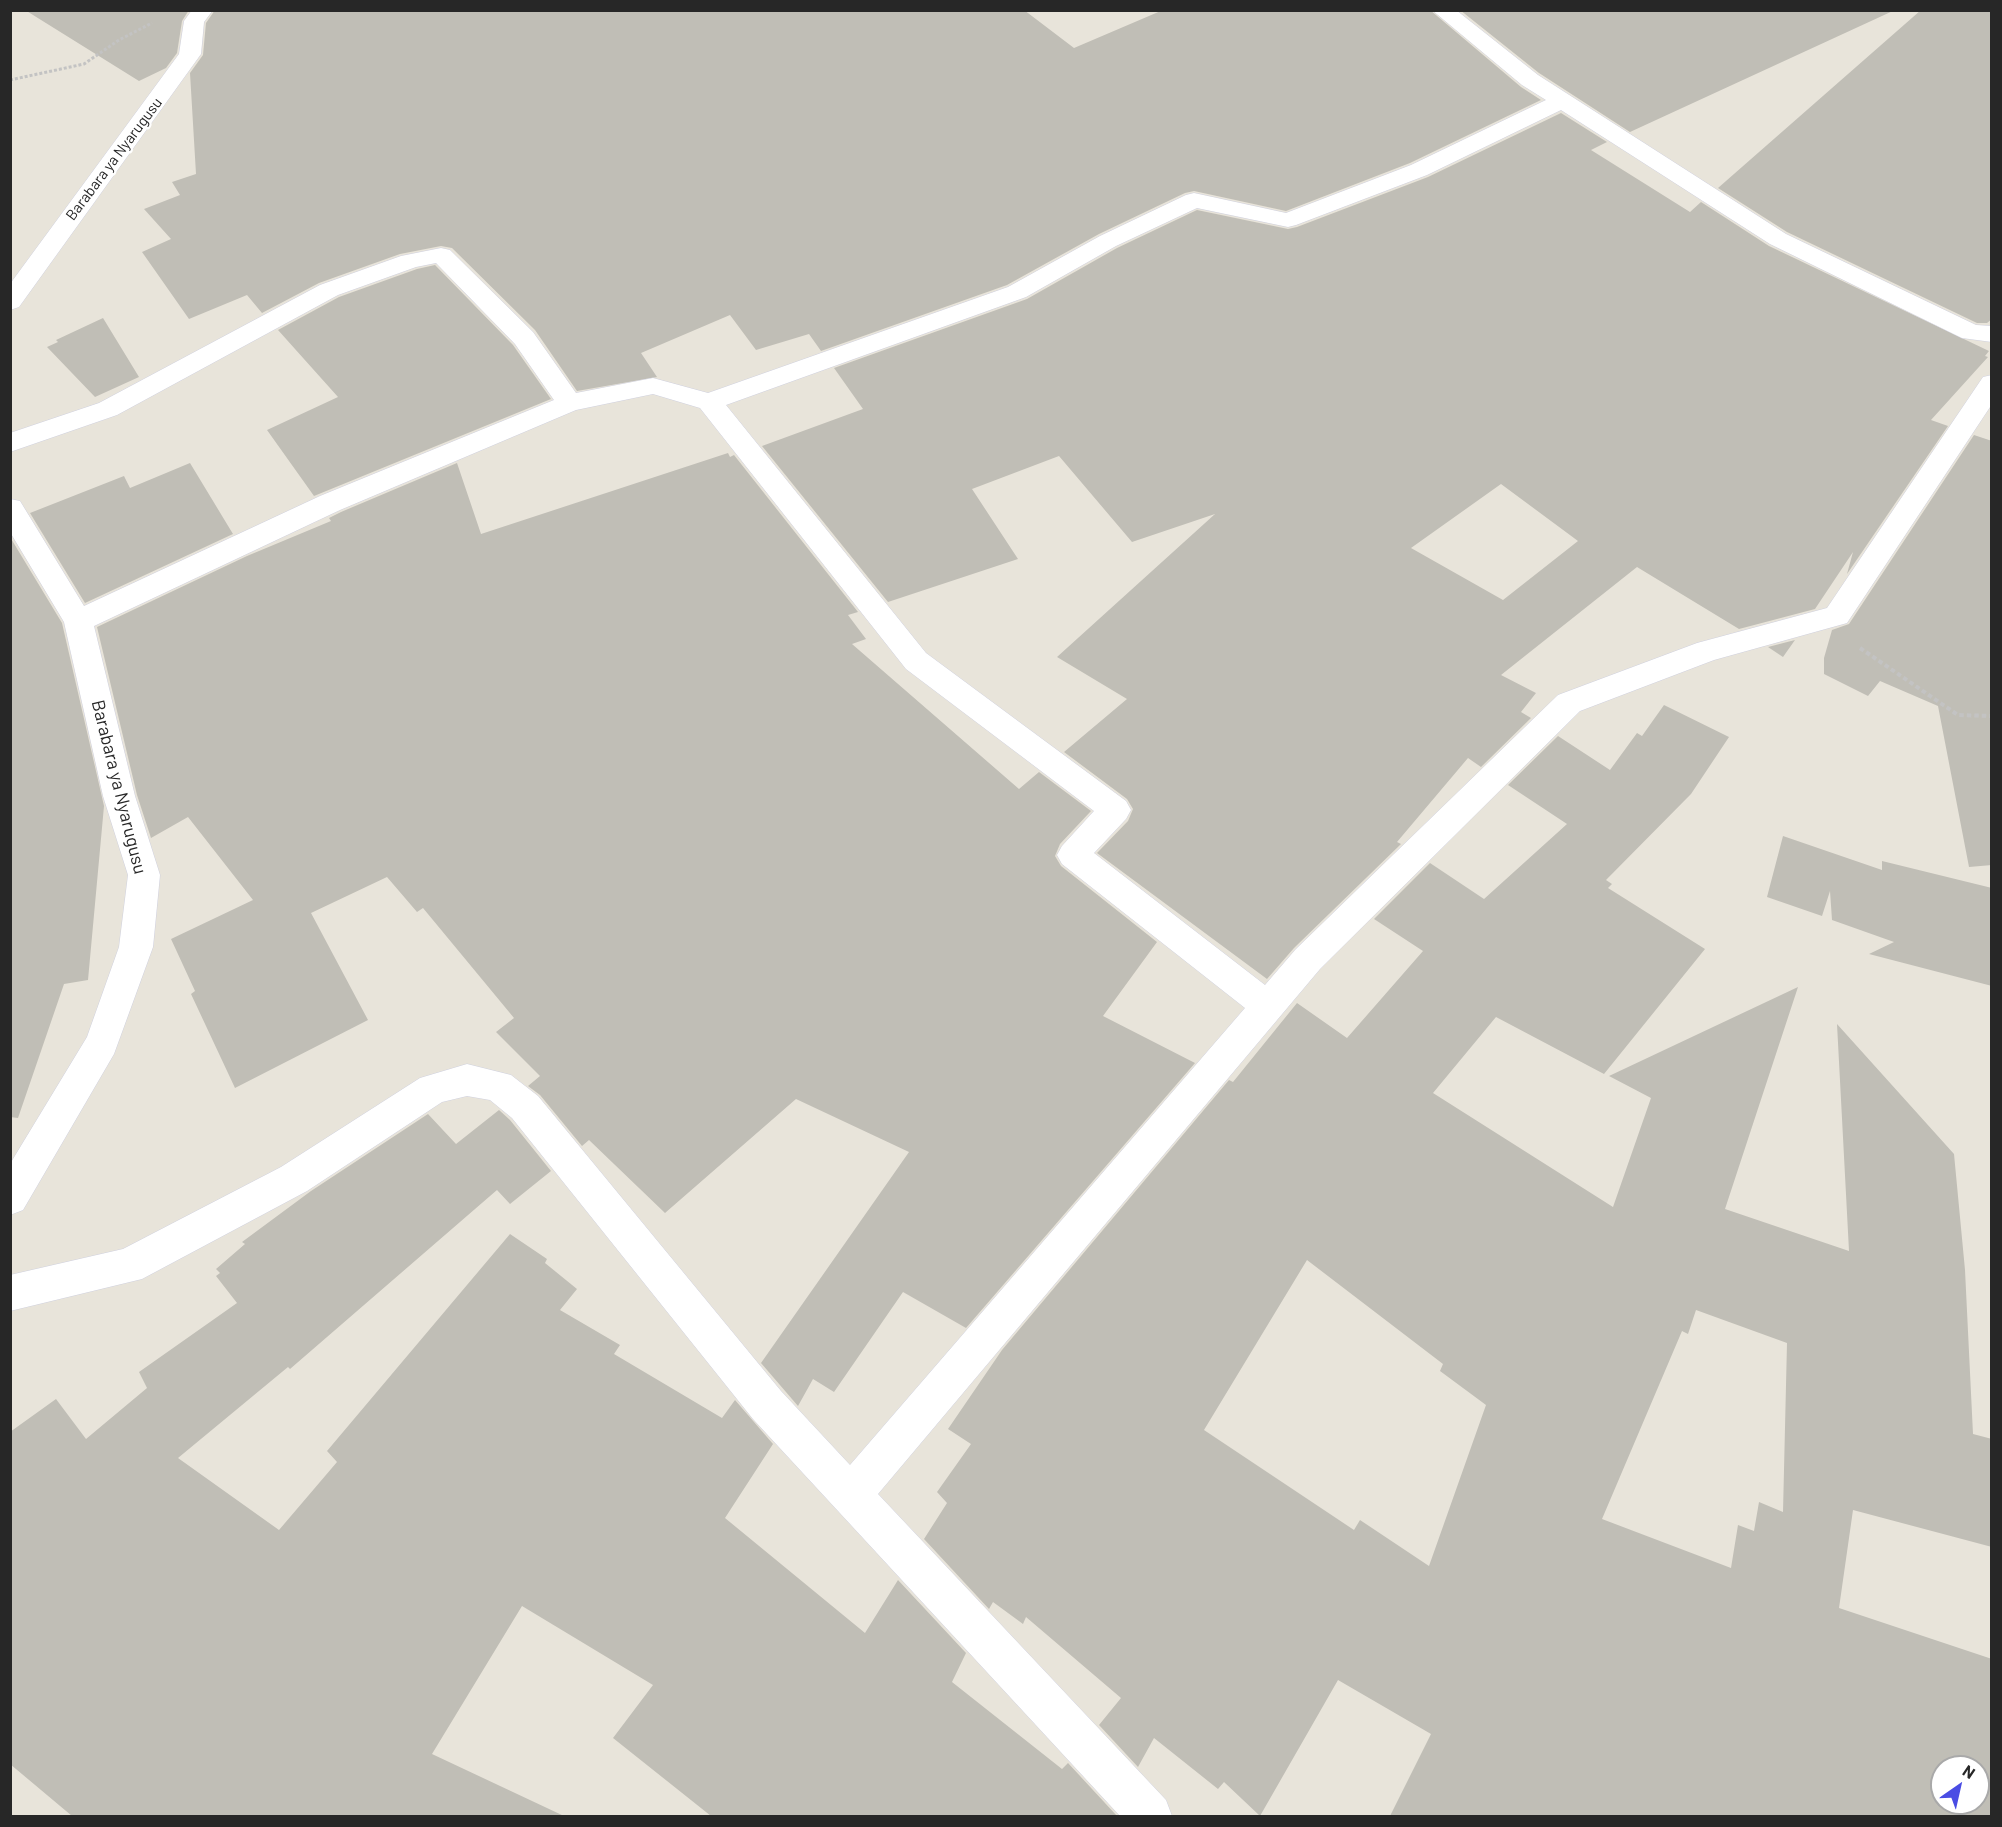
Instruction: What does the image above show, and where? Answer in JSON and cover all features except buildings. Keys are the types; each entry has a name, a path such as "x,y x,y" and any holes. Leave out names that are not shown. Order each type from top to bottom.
{"street":[{"name":"Barabara ya Nyarugusu","path":"10,302 190,54 194,21 203,10"},
{"path":"1442,10 1530,80 1778,239 1985,336"},
{"path":"709,402 1017,292 1108,241 1194,200 1288,220 1419,170 1532,112 1563,101"},
{"path":"10,443 108,409 329,290 410,261 441,255 524,338 570,404"},
{"path":"851,1495 1308,959 1569,703 1707,651 1837,616 1992,382"},
{"path":"78,621 330,503 570,404 653,386 709,402 916,661 1115,810 1073,855 1267,1006"},
{"name":"Barabara ya Nyarugusu","path":"10,508 78,621 119,796 144,875 136,947 102,1043 10,1198"},
{"path":"10,1293 129,1266 294,1179 433,1089 467,1080 498,1086 525,1107 767,1405 1150,1816"}],"path":[{"path":"10,80 84,64 119,39 158,20"},
{"path":"1815,622 1897,671 1958,715 1992,716"}]}
